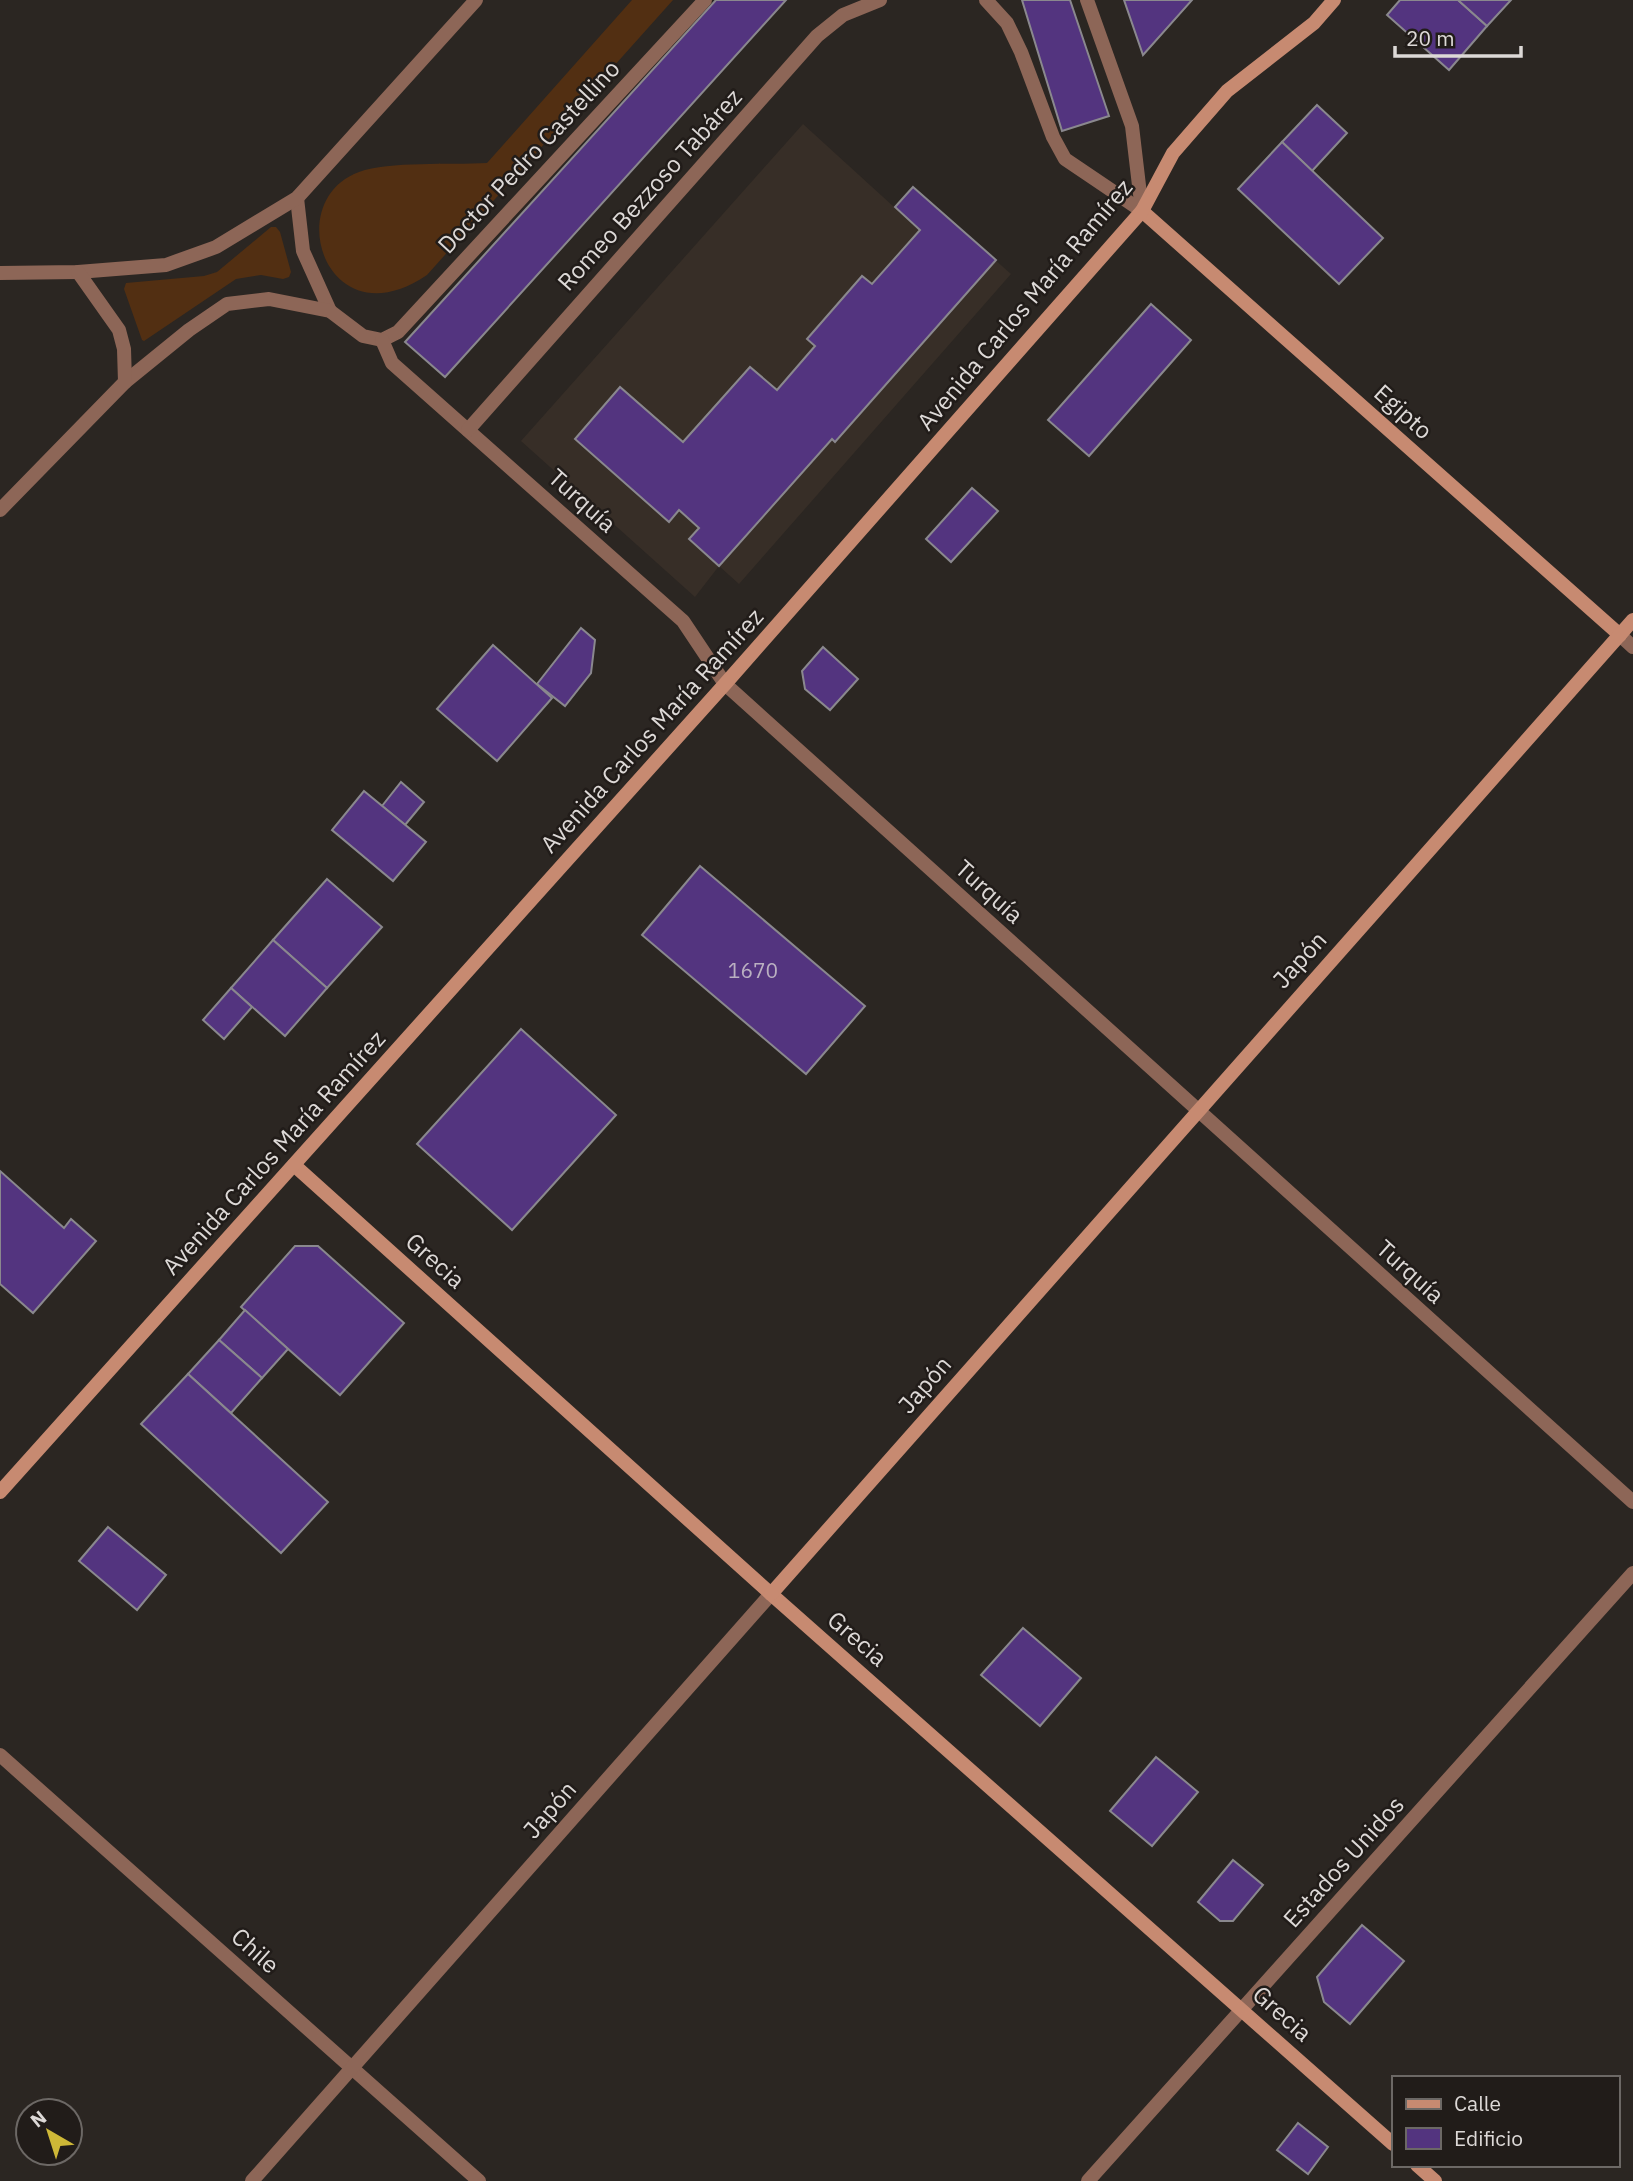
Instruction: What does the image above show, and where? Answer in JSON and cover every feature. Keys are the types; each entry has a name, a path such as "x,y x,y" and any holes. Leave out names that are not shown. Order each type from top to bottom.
{"street":[{"path":"0,273 78,272 166,265 216,247 297,198 476,0"},
{"name":"Doctor Pedro Castellino","path":"382,340 398,332 705,0"},
{"name":"Romeo Bezzoso Tabárez","path":"468,430 817,36 843,15 880,0"},
{"path":"986,0 1007,23 1021,52 1053,137 1065,159 1142,211"},
{"path":"1087,0 1132,126 1142,211"},
{"name":"Avenida Carlos María Ramírez","path":"0,1492 725,684 1142,211 1173,153 1227,91 1314,23 1334,0"},
{"path":"297,198 303,251 330,311"},
{"name":"Egipto","path":"1142,211 1633,647"},
{"path":"78,272 119,330 124,349 125,382"},
{"path":"0,510 125,382 188,330 227,304 269,299 330,311 363,336 382,340"},
{"name":"Turquía","path":"382,340 392,363 683,621 725,684 1633,1502"},
{"name":"Japón","path":"252,2181 1633,620"},
{"name":"Grecia","path":"294,1166 771,1594 1392,2143"},
{"name":"Estados Unidos","path":"1088,2181 1633,1573"},
{"name":"Chile","path":"0,1755 479,2181"},
{"path":"1419,2167 1435,2181"}],"shaded area":[{"path":"632,0 673,0 427,275 392,291 363,292 341,280 326,260 319,235 322,210 335,188 359,172 387,166 487,163"},
{"path":"803,124 894,207 913,187 1011,274 739,584 719,566 695,597 521,441"},
{"path":"271,227 276,227 280,232 291,272 289,277 283,279 261,275 236,279 142,340 124,289 126,283 204,276 217,272"}],"building":[{"path":"716,0 786,0 445,377 405,342"},
{"path":"1022,0 1070,0 1109,116 1062,131"},
{"path":"1124,0 1192,0 1143,55"},
{"path":"1400,0 1458,0 1487,26 1449,70 1387,15"},
{"path":"1458,0 1511,0 1487,26"},
{"path":"1317,105 1347,133 1312,171 1282,142"},
{"path":"1282,142 1383,238 1339,284 1238,189"},
{"path":"913,187 996,260 835,442 832,439 719,566 689,539 699,528 679,510 669,522 575,439 620,387 683,442 750,367 777,390 815,346 807,339 862,276 872,284 920,230 895,207"},
{"path":"1151,304 1191,340 1089,456 1048,420"},
{"path":"972,488 998,511 951,562 926,539"},
{"path":"581,628 595,640 591,673 565,706 537,684"},
{"path":"493,645 552,698 497,761 437,709"},
{"path":"823,647 858,679 830,710 805,689 802,671"},
{"path":"401,782 424,802 405,825 382,806"},
{"path":"364,791 426,842 393,881 332,830"},
{"path":"700,866 865,1006 806,1074 642,935"},
{"path":"327,879 382,927 327,988 273,940"},
{"path":"273,940 327,988 285,1036 231,988"},
{"path":"231,988 252,1007 224,1039 203,1020"},
{"path":"521,1029 616,1115 512,1230 417,1144"},
{"path":"0,1171 64,1228 71,1219 96,1241 33,1313 0,1284"},
{"path":"295,1246 318,1246 404,1323 340,1395 241,1307"},
{"path":"245,1310 288,1349 262,1378 219,1340"},
{"path":"219,1340 262,1378 231,1413 188,1374"},
{"path":"188,1374 328,1502 281,1553 141,1424"},
{"path":"108,1527 166,1575 137,1610 79,1561"},
{"path":"1023,1628 1081,1678 1040,1726 981,1675"},
{"path":"1156,1757 1198,1792 1152,1846 1110,1811"},
{"path":"1233,1860 1263,1885 1233,1921 1220,1921 1198,1902"},
{"path":"1362,1925 1404,1961 1350,2024 1324,2002 1317,1977"},
{"path":"1298,2123 1328,2147 1308,2174 1277,2150"}]}
